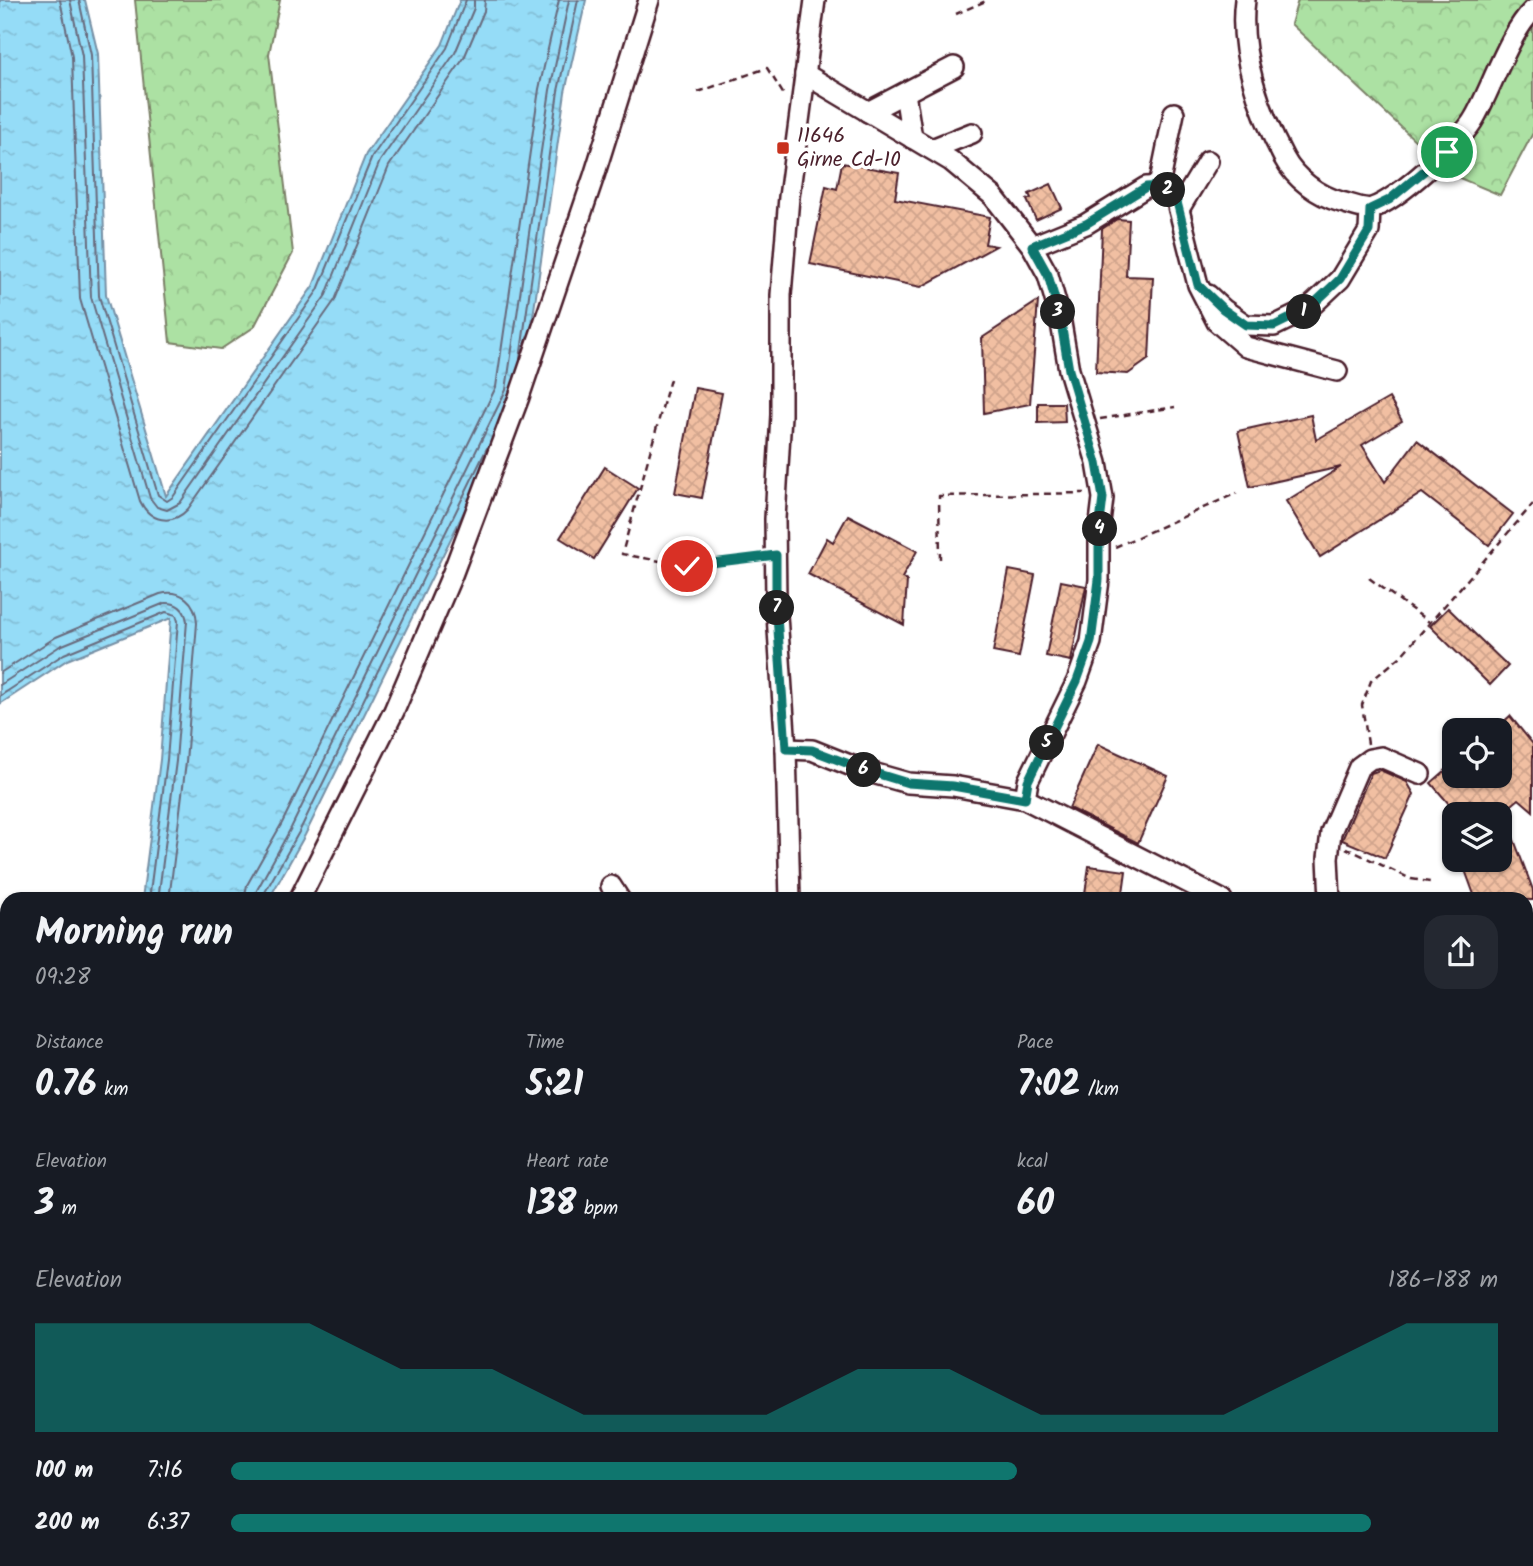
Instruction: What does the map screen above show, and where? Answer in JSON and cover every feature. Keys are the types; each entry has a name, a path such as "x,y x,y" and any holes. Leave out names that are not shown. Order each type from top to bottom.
{"street":[{"path":"303,892 394,711 452,575 519,397 594,176 649,0"},
{"path":"790,892 786,749 776,600 775,519 782,415 781,295 789,197 816,0"},
{"path":"1245,0 1248,58 1262,112 1286,162 1308,186 1334,200 1370,209 1389,200 1447,152 1474,120 1512,42 1533,10"},
{"path":"868,112 954,67"},
{"path":"805,75 951,161 993,196 1032,246 1048,275 1060,317 1069,370 1097,463 1102,493 1099,580 1091,642 1077,681 1028,781 1025,799"},
{"path":"905,93 912,138"},
{"path":"1159,186 1174,113"},
{"path":"932,149 972,133"},
{"path":"1178,209 1208,161"},
{"path":"1032,246 1086,224 1146,187 1164,186 1177,202 1198,285 1217,323 1246,347 1337,371"},
{"path":"1198,285 1223,309 1246,325 1274,326 1307,310 1340,279 1369,231 1370,209"},
{"path":"786,749 812,750 908,783 953,786 1025,799 1206,892"},
{"path":"1329,892 1329,840 1359,767 1370,759 1386,758 1420,774"}],"path":[{"path":"956,14 988,0"},
{"path":"698,92 767,68 799,118"},
{"path":"670,379 622,554 687,566 776,555"},
{"path":"1083,422 1175,407"},
{"path":"940,559 939,496 1102,493"},
{"path":"1099,554 1237,494"},
{"path":"1370,759 1363,705 1371,681 1400,657 1533,504"},
{"path":"1369,579 1429,622"},
{"path":"1329,840 1411,879 1430,882"}],"green space":[{"path":"135,0 280,0 269,54 293,253 254,327 221,349 170,342"},
{"path":"1298,0 1533,0 1533,133 1500,195 1452,175 1291,24"}],"water":[{"path":"0,0 85,0 98,54 106,295 166,496 313,286 366,154 442,45 460,0 586,0 565,92 522,394 305,835 273,892 143,892 160,760 171,618 67,660 0,704"}],"building":[{"path":"842,163 899,173 895,199 990,217 985,244 996,246 921,287 810,264 826,186 837,189"},
{"path":"1051,184 1062,208 1036,220 1027,200 1031,198 1029,194"},
{"path":"1117,219 1129,220 1126,276 1153,277 1149,359 1128,374 1096,372 1102,229"},
{"path":"1038,301 1030,404 984,413 982,338"},
{"path":"695,388 722,393 702,498 675,493"},
{"path":"1389,398 1402,421 1362,445 1385,482 1417,440 1513,514 1489,545 1422,493 1320,557 1286,501 1341,467 1250,487 1238,431 1311,415 1316,440"},
{"path":"1038,403 1064,403 1065,422 1038,423"},
{"path":"605,467 638,488 594,559 560,538"},
{"path":"848,515 917,551 902,578 907,581 904,625 808,574 827,538 833,542"},
{"path":"1009,570 1035,575 1019,657 993,652"},
{"path":"1061,581 1086,586 1071,661 1046,656"},
{"path":"1448,608 1508,666 1490,685 1430,626"},
{"path":"1512,718 1533,744 1533,811 1519,799 1512,805 1512,802 1470,800 1447,802 1431,783 1442,773 1442,788 1512,788"},
{"path":"1098,744 1168,776 1138,843 1069,808"},
{"path":"1380,770 1407,782 1414,794 1385,858 1342,840 1371,773"},
{"path":"1512,835 1533,892 1473,892 1466,872 1512,872"},
{"path":"1089,866 1126,871 1123,892 1085,892"}],"place":[{"name":"11646 Girne Cd-10","path":"783,148"}],"route":[{"path":"687,566 776,555 776,600 786,749 812,750 908,783 953,786 1025,799 1028,781 1077,681 1091,642 1099,580 1099,531 1103,498 1097,463 1069,370 1060,317 1048,275 1032,246 1086,224 1146,187 1164,186 1177,202 1198,285 1223,309 1246,325 1274,326 1307,310 1340,279 1369,231 1370,209 1389,200 1447,152"}]}
